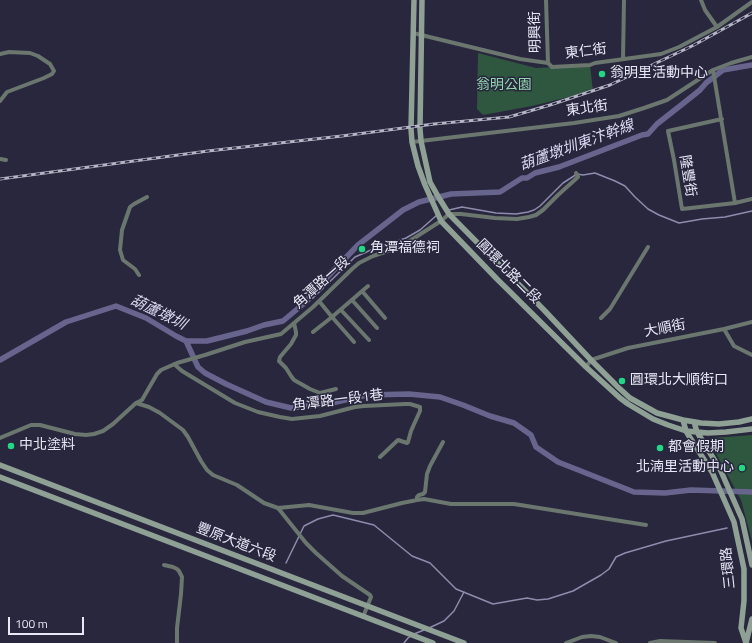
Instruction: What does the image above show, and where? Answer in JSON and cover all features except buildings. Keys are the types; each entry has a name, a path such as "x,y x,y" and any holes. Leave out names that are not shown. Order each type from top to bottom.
{"street":[{"name":"圓環北路二段","path":"414,0 412,142 418,166 427,183 441,221 586,367 620,398 636,409 660,422 697,432 708,433 752,429"},
{"name":"圓環北路二段","path":"422,0 421,141 427,183 449,214 591,360 619,388 634,400 657,413 701,424 719,424 752,419"},
{"name":"明興街","path":"546,0 548,63"},
{"path":"624,0 624,59"},
{"path":"701,0 705,10 717,27"},
{"name":"東仁街","path":"413,33 520,59 548,63 552,67 590,65 661,54 679,47 717,27 752,2"},
{"path":"0,54 9,52 30,52 50,64 54,71 52,74 44,78 7,92 0,101"},
{"name":"東北街","path":"412,142 566,124 619,116 667,100 731,63 752,58"},
{"path":"714,72 735,203"},
{"name":"隆豐街","path":"722,119 668,130 682,209 735,203 752,199"},
{"path":"0,159 6,160"},
{"path":"449,214 502,219 529,217 543,210 577,175"},
{"path":"139,275 135,269 123,260 120,250 122,230 130,207 147,197"},
{"name":"角潭路一段","path":"0,438 31,425 40,425 75,434 86,435 103,431 136,403 142,400 157,374 161,370 245,342 280,334 319,302 360,263 373,256 408,242 441,221 449,214"},
{"path":"601,318 610,309 648,247"},
{"path":"313,332 368,286"},
{"path":"362,291 385,318"},
{"path":"352,300 377,328"},
{"path":"319,302 354,342"},
{"path":"341,310 368,340"},
{"name":"大順街","path":"591,360 628,348 752,322"},
{"path":"294,323 296,335 291,344 280,357 279,361 294,380 310,390 320,392 336,389"},
{"path":"724,329 734,346 752,354"},
{"path":"586,367 591,360"},
{"name":"角潭路一段1巷","path":"176,364 182,371 236,403 258,412 280,417 292,419 320,416 364,406 410,404 420,407 420,411 408,442 406,443 398,440 380,458"},
{"path":"136,403 149,407 160,413 183,430 201,461 212,475 237,485 264,503 278,508 309,505 363,514 402,502 434,500 451,504 514,504 646,525"},
{"name":"三環路","path":"683,420 686,430 712,472 734,522 744,569 744,601 741,628 746,643"},
{"name":"三環路","path":"694,422 697,432 720,469 742,519 752,565"},
{"path":"417,500 418,497 425,492 427,474 443,442"},
{"name":"豐原大道六段","path":"0,465 464,643"},
{"name":"豐原大道六段","path":"0,477 433,643"},
{"path":"278,508 316,553 342,576 371,596 364,616"},
{"path":"164,565 177,569 182,577 182,594 177,628 177,643"},
{"path":"744,569 752,568"},
{"name":"三環路","path":"746,643 752,619"},
{"path":"566,643 582,637 591,636 600,637 616,643"},
{"path":"650,643 660,641 715,643"}],"green space":[{"name":"翁明公園","path":"478,53 536,68 590,65 593,91 532,106 483,115 477,109"},
{"path":"752,435 752,541 741,500 711,444 712,438"}],"waterway":[{"name":"葫蘆墩圳東汴幹線","path":"0,360 66,322 116,306 146,318 186,341 207,341 283,321 308,300 310,295 358,245 403,210 419,202 451,194 500,192 522,178 527,178 535,173 559,167 648,134 657,124 723,70 752,65"},
{"path":"449,210 462,207 496,213 516,214 528,212 540,206 563,183 577,174 583,175 595,173 625,186 648,209 679,223 725,217 752,211"},
{"path":"308,300 313,298 355,257 406,238 420,230 437,215"},
{"path":"186,341 198,367 205,373 266,402 291,408 332,403 367,395 409,394 440,397 490,416 514,423 531,435 536,447 558,462 634,492 665,493 691,490 752,492"},
{"path":"286,563 304,526 318,519 333,515 374,525 412,556 430,563 456,589 493,604 527,598 537,600 548,599 573,591 601,575 609,569 616,557 625,553 666,541 727,528"},
{"path":"429,628 444,621 454,611 464,592"},
{"path":"414,634 424,630"},
{"path":"404,643 411,636"}],"railway":[{"path":"0,179 208,151 434,124 509,117 610,85 694,45 752,13"}],"place":[{"name":"翁明里活動中心","path":"602,74"},
{"name":"角潭福德祠","path":"362,249"},
{"name":"圓環北大順街口","path":"622,381"},
{"name":"中北塗料","path":"11,446"},
{"name":"都會假期","path":"660,448"},
{"name":"北湳里活動中心","path":"742,468"}],"water label":[{"name":"葫蘆墩圳","path":"158,313"}]}
